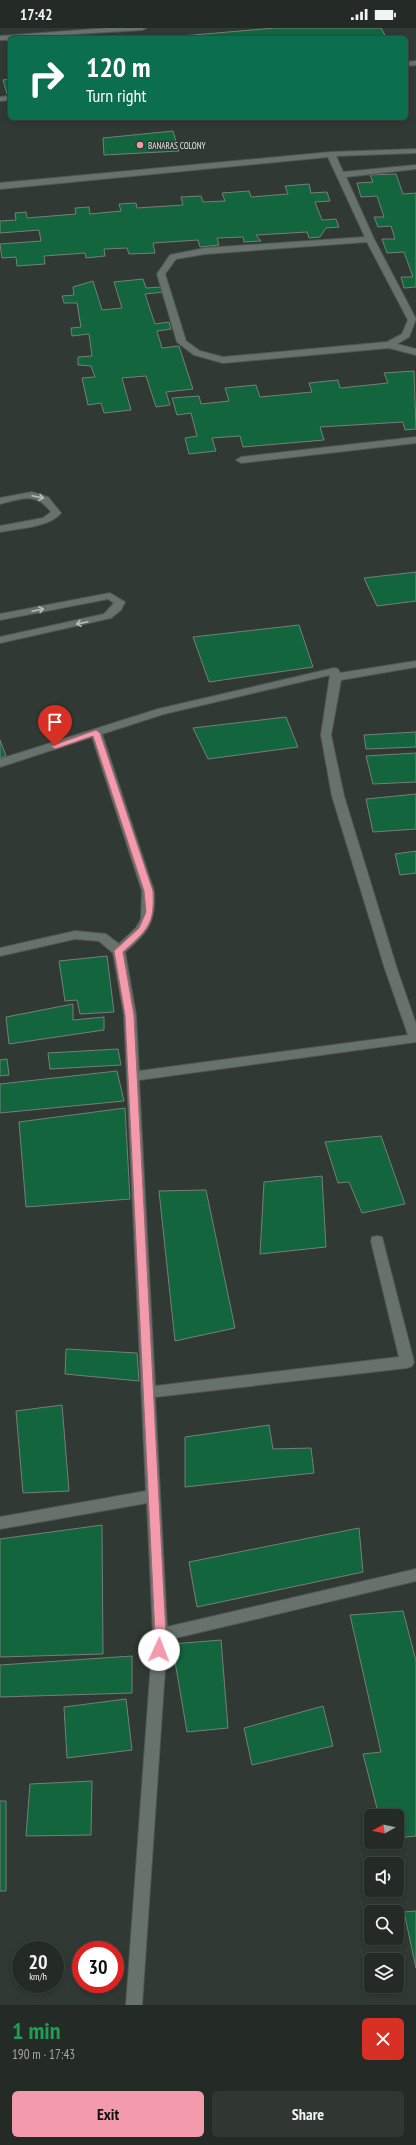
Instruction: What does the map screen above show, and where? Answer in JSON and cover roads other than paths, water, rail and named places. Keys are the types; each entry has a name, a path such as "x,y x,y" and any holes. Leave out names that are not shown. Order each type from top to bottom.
{"street":[{"path":"28,36 142,28"},
{"path":"0,186 331,154 416,151"},
{"path":"331,154 370,239 412,320 406,335 389,345"},
{"path":"340,175 416,167"},
{"path":"370,239 206,251 173,257 161,274 182,342 197,353 223,360 389,345 416,352"},
{"path":"242,460 416,440"},
{"path":"0,501 30,495 43,496 49,501 56,513 46,520 0,529"},
{"path":"0,617 110,596 120,602 107,616 0,640"},
{"path":"336,677 416,664"},
{"path":"0,764 162,711 334,671 336,677 326,735 338,796 391,969 416,1038 132,1076"},
{"path":"96,733 148,891 150,912 143,929 119,951"},
{"path":"0,952 75,935 102,937 119,951 130,1015 160,1635 134,2005"},
{"path":"148,1392 407,1362 376,1240"},
{"path":"0,1523 153,1496"},
{"path":"160,1635 416,1575"}],"place":[{"name":"BANARAS COLONY","path":"140,145"}]}
